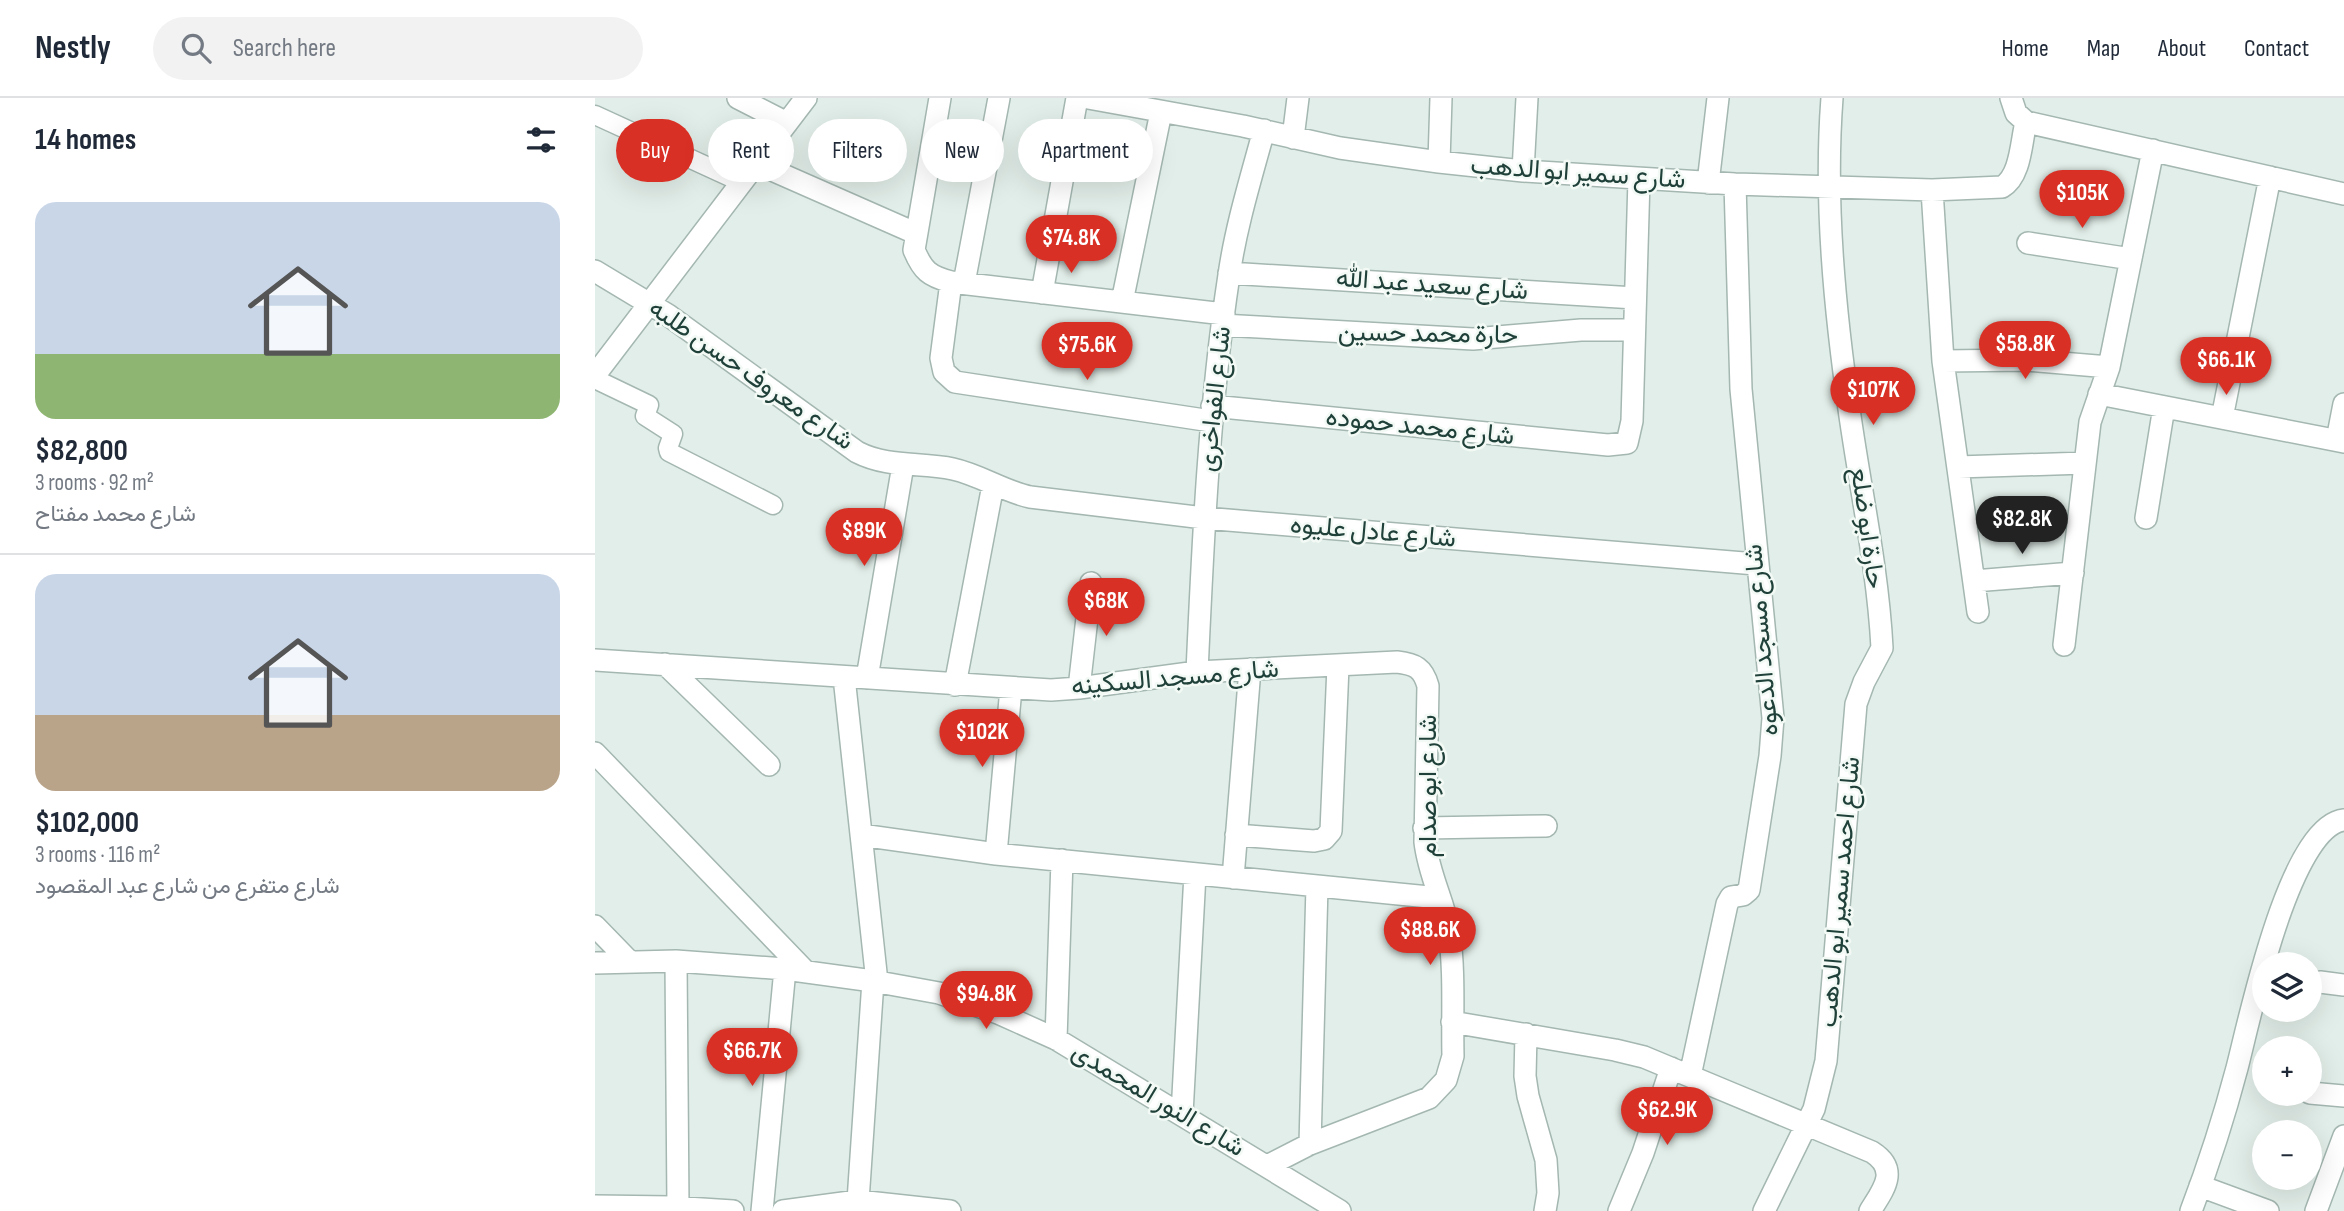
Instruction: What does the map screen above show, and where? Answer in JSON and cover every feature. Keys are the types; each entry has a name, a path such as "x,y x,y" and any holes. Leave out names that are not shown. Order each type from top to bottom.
{"street":[{"path":"738,98 779,119"},
{"path":"790,119 806,98"},
{"path":"794,180 915,233 940,98"},
{"path":"958,283 999,98"},
{"path":"1042,293 1077,98"},
{"name":"شارع سمير ابو الدهب","path":"1089,98 1171,108 1340,148 1439,162 1523,171 1708,183 1932,190 2002,187 2011,182 2026,122"},
{"path":"1293,138 1298,98"},
{"path":"1439,162 1441,98"},
{"path":"1523,171 1527,98"},
{"path":"1708,183 1718,98"},
{"name":"حارة ابو ضلع","path":"1832,98 1829,134 1830,186 1839,327 1881,630 1882,648 1877,659"},
{"path":"2011,98 2016,113 2026,122 2344,194"},
{"path":"1122,302 1171,108"},
{"name":"شارع الفواخرى","path":"1197,672 1204,518 1223,319 1229,272 1264,130"},
{"path":"2064,645 2090,422 2109,367 2153,150"},
{"path":"2222,418 2270,177"},
{"path":"1634,330 1639,179"},
{"path":"595,377 741,182"},
{"name":"شارع مسجد الدعوه","path":"1619,1211 1680,1072 1727,904 1731,897 1744,895 1749,890 1770,757 1772,698 1756,564 1739,361 1735,184"},
{"path":"1932,190 1943,361 1978,612"},
{"name":"حارة محمد حسين","path":"915,233 914,250 921,266 934,278 1122,302 1223,319 1473,339 1581,330 1634,330"},
{"path":"2028,243 2131,259"},
{"name":"شارع معروف حسن طلبه","path":"595,271 649,302 857,452 869,458 903,465 952,469 972,474 993,485"},
{"name":"شارع سعيد عبد الله","path":"1229,272 1635,298"},
{"name":"شارع محمد حموده","path":"958,283 941,365 949,378 969,385 1212,414 1608,445 1627,443 1632,421 1634,330"},
{"path":"1943,361 2026,360 2109,367"},
{"path":"2099,394 2340,441 2344,404"},
{"path":"2145,518 2164,407"},
{"path":"1958,467 2085,463"},
{"path":"867,678 903,465"},
{"path":"955,685 993,485"},
{"name":"شارع عادل عليوه","path":"993,485 1030,497 1204,518 1756,564"},
{"path":"1974,581 2073,573"},
{"path":"1079,688 1091,583"},
{"name":"شارع احمد سمير ابو الدهب","path":"1764,1211 1807,1126 1818,1097 1826,1060 1856,704 1877,659"},
{"name":"شارع مسجد السكينه","path":"595,660 1011,688 1079,688 1197,672 1250,669 1397,662 1418,667"},
{"path":"665,664 769,765"},
{"path":"1236,835 1314,841 1324,839 1331,831 1338,666"},
{"name":"شارع ابو صدام","path":"1267,1166 1310,1144 1429,1098 1446,1080 1453,1056 1451,949 1448,928 1427,863 1424,828 1428,686 1424,673 1418,667"},
{"path":"1233,878 1250,669"},
{"path":"844,677 875,981 858,1201"},
{"path":"996,853 1011,688"},
{"path":"595,753 806,972"},
{"path":"2191,1211 2234,1080 2256,987 2289,888 2304,858 2322,833 2337,821 2344,820"},
{"path":"1424,828 1546,826"},
{"path":"861,835 996,853 1439,898"},
{"path":"1056,1039 1062,860"},
{"path":"1181,1114 1195,874"},
{"path":"1310,1144 1317,887"},
{"path":"595,926 629,961"},
{"path":"674,1208 676,961"},
{"name":"شارع النور المحمدى","path":"595,963 676,961 785,969 939,993 998,1013 1056,1039 1339,1211"},
{"path":"762,1211 785,969"},
{"path":"2322,982 2344,985"},
{"path":"1452,1022 1615,1050 1680,1072 1872,1152 1879,1156 1887,1169 1886,1185 1870,1211"},
{"path":"1526,1034 1525,1076 1528,1097 1544,1147 1548,1172 1545,1211"},
{"path":"2322,1094 2344,1097"},
{"path":"2316,1211 2344,1136"},
{"path":"2200,1186 2268,1211"},
{"path":"783,1211 858,1201 950,1211"},
{"path":"595,1206 733,1211"}],"lane":[{"path":"595,115 708,167"},
{"path":"595,377 649,405 645,416 673,434 669,452 773,505"}]}
